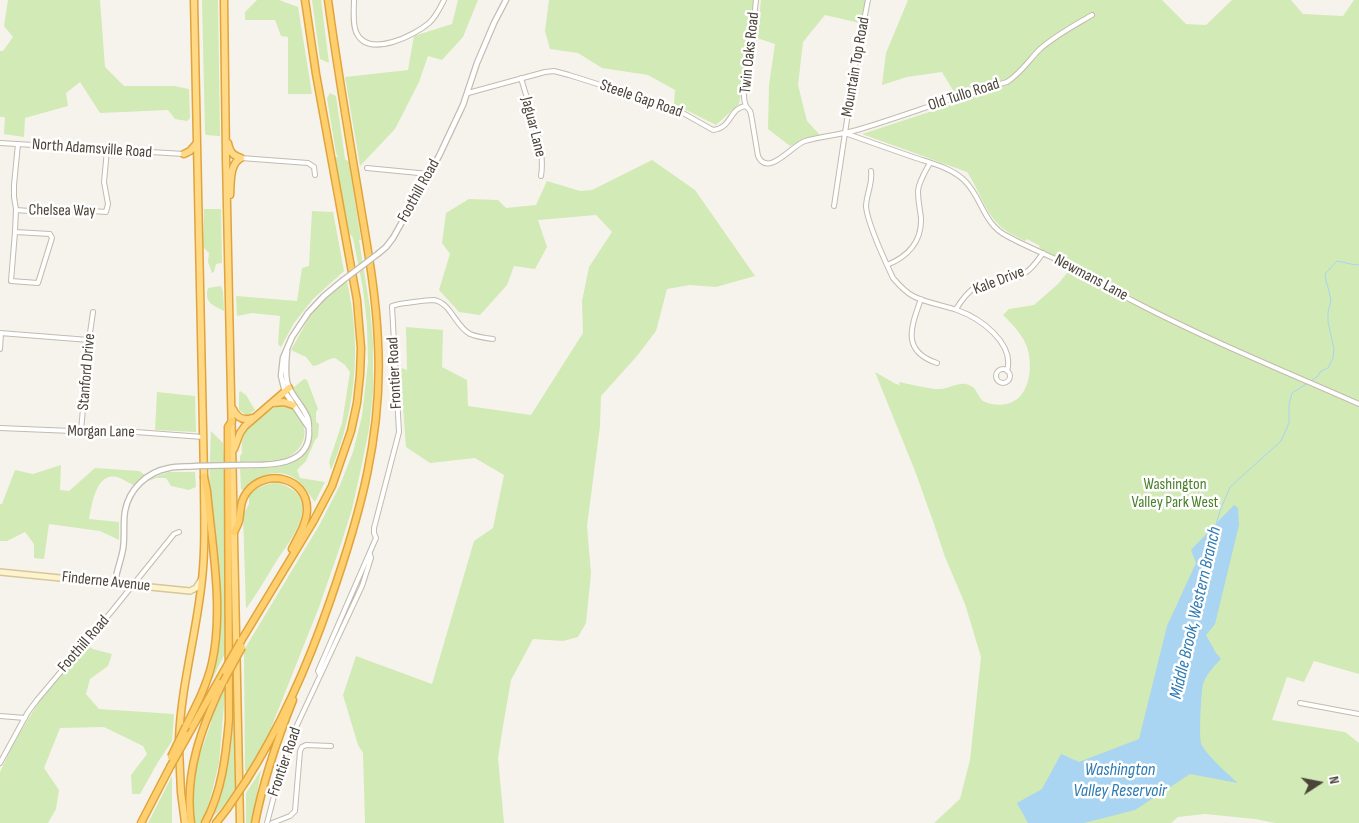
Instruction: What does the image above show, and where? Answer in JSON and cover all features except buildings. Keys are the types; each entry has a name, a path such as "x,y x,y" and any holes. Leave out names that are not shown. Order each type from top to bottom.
{"highway":[{"path":"185,823 181,800 179,764 180,716 199,602 204,540 194,0"},
{"path":"224,0 240,823"},
{"path":"191,823 189,796 193,761 208,716 252,623 320,510 332,486 351,431 357,403 361,356 359,318 316,74 305,0"},
{"path":"255,823 279,734 326,613 359,509 370,466 376,419 378,343 374,290 328,0"},
{"path":"226,126 229,150 241,158"},
{"path":"184,154 190,151 197,143"},
{"path":"184,154 192,158 197,164"},
{"path":"227,215 233,167 235,162 241,158"},
{"path":"232,452 240,432 287,390"},
{"path":"231,402 235,414 240,418 247,420 254,418"},
{"path":"272,403 282,402 293,405"},
{"path":"205,823 220,782 229,720 228,427 232,421"},
{"path":"160,787 160,778 208,678 217,630 216,583 204,477"},
{"path":"234,532 239,522 242,501 251,487 268,478 289,480 304,495 307,510 305,522 292,550 291,558"},
{"path":"141,823 224,671 242,644"},
{"path":"216,823 246,781 270,739 304,669"}],"main road":[{"name":"Finderne Avenue","path":"0,572 190,591"},
{"path":"190,591 198,586 202,575"},
{"path":"190,591 195,593 199,602"}],"street":[{"path":"354,0 356,33 364,42 378,44 395,41 417,31 433,19 444,0"},
{"name":"Foothill Road","path":"308,428 293,405 287,390 281,370 284,352 287,350 292,337 308,313 324,296 380,253 393,238 447,139 468,93 477,62 506,0"},
{"name":"Twin Oaks Road","path":"746,106 743,96 752,49 756,0"},
{"name":"Mountain Top Road","path":"834,206 856,60 868,0"},
{"name":"Old Tullo Road","path":"845,133 1007,82 1018,74 1044,46 1092,14"},
{"name":"Steele Gap Road","path":"468,93 549,71 561,72 674,108 713,130 723,127 740,107 746,106"},
{"name":"Jaguar Lane","path":"521,78 541,147 543,161 541,176"},
{"path":"746,106 751,114 758,156 763,162 778,160 797,145 806,141 845,133"},
{"name":"Newmans Lane","path":"845,133 948,169 963,179 977,196 986,217 1000,232 1088,275 1135,302 1302,380 1359,404"},
{"name":"North Adamsville Road","path":"0,142 184,154"},
{"name":"Chelsea Way","path":"15,232 50,234 52,238 38,283 11,281 16,210 14,185 18,144"},
{"name":"Chelsea Way","path":"16,210 57,213 65,209 106,212 108,204 104,182 107,150"},
{"path":"241,158 308,163 314,167 315,175"},
{"path":"887,265 907,254 919,235 921,220 918,191 920,180 930,162"},
{"path":"367,168 429,174"},
{"path":"871,172 872,176 867,198 868,218 893,278 910,294 956,309 979,321 1002,342 1008,356 1007,371"},
{"name":"Kale Drive","path":"956,309 973,288 988,282 1020,276 1032,268 1043,252"},
{"path":"921,299 912,325 913,345 926,359 937,363"},
{"name":"Frontier Road","path":"267,823 286,752 320,675 318,671 376,538 374,528 399,432 392,306 430,300 440,302 445,305 465,331 471,335 493,339"},
{"name":"Stanford Drive","path":"81,431 93,312"},
{"path":"0,349 1,333 89,340"},
{"name":"Foothill Road","path":"287,390 308,418 308,428"},
{"name":"Morgan Lane","path":"0,428 122,431 203,437"},
{"path":"115,583 123,548 125,510 129,498 137,486 149,475 171,467 280,464 294,458 302,451 309,436 308,428"},
{"name":"Foothill Road","path":"0,763 37,700 134,585 174,534 179,532"},
{"path":"1300,703 1359,714"},
{"path":"0,716 25,718"},
{"name":"Frontier Road","path":"272,823 290,816 295,811 301,749 304,745 331,746"}],"green space":[{"path":"8,0 100,0 105,67 124,86 174,86 189,89 190,118 187,121 175,119 168,110 100,113 80,82 66,93 68,106 25,118 24,137 4,134 5,117 0,117 0,51 3,51 13,37 4,26"},
{"path":"202,0 218,0 220,136 206,135 205,133"},
{"path":"257,0 279,0 298,7 312,94 288,94 288,37 281,36 275,20 245,20 245,12"},
{"path":"312,0 321,0 329,63 320,59"},
{"path":"458,0 478,0 463,37 442,60 428,56 419,82 395,129 360,166 345,77 408,70 414,36 452,24"},
{"path":"549,0 754,0 746,67 739,104 716,125 674,104 675,90 648,75 602,68 578,53 550,49 545,31"},
{"path":"761,0 866,0 860,23 825,15 803,42 798,85 807,121 820,135 790,146 768,129 769,85 775,44 757,38"},
{"name":"Washington Valley Park West","path":"908,0 1162,0 1186,24 1206,25 1232,0 1291,0 1303,14 1343,16 1354,0 1359,0 1359,674 1314,661 1304,682 1287,677 1272,720 1345,732 1359,743 1359,823 1275,823 1205,814 1178,817 1171,823 934,823 960,799 970,760 981,657 965,604 945,557 915,471 875,372 900,385 899,382 941,389 967,384 973,387 983,401 988,403 1001,405 1014,401 1020,397 1028,383 1030,366 1028,350 1021,335 1003,315 1009,309 1034,305 1058,284 1072,267 1075,267 1039,248 1040,246 1027,239 1025,241 1001,227 989,213 967,172 862,134 960,102 942,72 907,77 882,85 886,53"},
{"path":"330,93 336,96 345,159 349,162 370,308 373,341 373,392 369,429 352,509 319,607 269,733 248,771 245,771 244,650 320,524 340,485 353,452 362,416 368,362 367,325 363,289 353,238 349,233 335,157 338,157 327,98"},
{"path":"652,160 695,190 755,276 716,287 690,285 667,289 656,331 637,356 601,396 600,426 587,526 591,573 586,623 578,637 563,641 533,639 511,680 498,758 504,823 365,823 363,753 358,745 343,695 356,656 432,684 474,541 493,528 504,475 475,458 430,463 406,447 400,367 407,370 406,327 443,330 442,367 467,380 468,406 531,415 583,333 582,301 589,267 612,232 596,215 538,220 547,247 535,269 514,266 507,285 480,315 459,312 439,290 450,254 442,243 446,213 469,199 498,200 506,208 536,205 547,181 580,191 592,190"},
{"path":"204,209 221,209 222,263 216,264 212,273 208,262 209,253 203,247"},
{"path":"312,211 333,212 344,271 313,299 294,323 281,347 278,344 280,316 252,313 237,316 236,296 297,301 302,268 309,266"},
{"path":"347,281 354,327 355,363 348,418 331,470 329,462 342,423 350,372 345,365 335,358 313,366 306,357 291,350 311,314 327,297"},
{"path":"221,286 224,311 213,305 207,297 208,288"},
{"path":"304,379 307,380 318,409 316,412 316,422 319,424 318,437 306,461 297,470 300,478 325,482 315,502 296,479 281,473 265,475 243,490 241,489 240,469 268,468 287,464 302,455 308,447 313,427 307,412 294,393 293,388"},
{"path":"240,391 246,395 255,410 247,416 239,410"},
{"path":"157,392 195,396 196,432 155,430"},
{"path":"280,405 293,410 302,422 305,433 299,448 286,458 240,462 245,432 261,417"},
{"path":"211,431 223,443 225,470 226,651 211,682 209,681 217,654 221,617 209,489"},
{"path":"61,465 60,490 69,491 95,468 139,471 145,475 135,486 117,477 110,477 104,479 96,490 89,519 119,522 119,540 100,531 49,524 44,559 34,558 34,544 25,532 7,541 0,541 0,504 2,504 15,470 33,474"},
{"path":"169,472 195,472 196,487 189,490 171,486 166,478 156,478 146,482 151,478"},
{"path":"274,483 290,488 295,492 301,500 301,518 292,538 246,609 243,515 249,504 249,494 261,487"},
{"path":"87,645 93,649 112,654 108,666 90,679 86,694 99,709 174,714 172,741 140,794 132,794 131,775 147,754 143,746 104,727 60,728 44,768 59,790 56,809 48,823 0,823 0,772 11,748 41,698"},
{"path":"235,678 237,788 214,816 225,782 228,765"},
{"path":"226,681 219,763 202,823 193,823 192,795 195,768 211,723 212,714"},
{"path":"261,770 252,823 246,823 246,793"},
{"path":"172,776 172,823 148,823"}],"water":[{"name":"Washington Valley Reservoir","path":"1234,505 1238,508 1239,525 1215,624 1206,635 1221,659 1208,674 1203,684 1200,732 1201,743 1206,752 1238,783 1190,774 1135,810 1084,823 1028,823 1017,803 1042,789 1061,754 1079,762 1139,739 1167,626 1196,563 1191,550"}],"waterway":[{"name":"Middle Brook, Western Branch","path":"1311,381 1321,371 1328,368 1333,358 1334,349 1328,322 1331,301 1325,274 1337,261 1359,265"},
{"name":"Middle Brook, Western Branch","path":"1216,525 1230,487 1281,441 1289,423 1289,405 1292,393 1308,383"}]}
